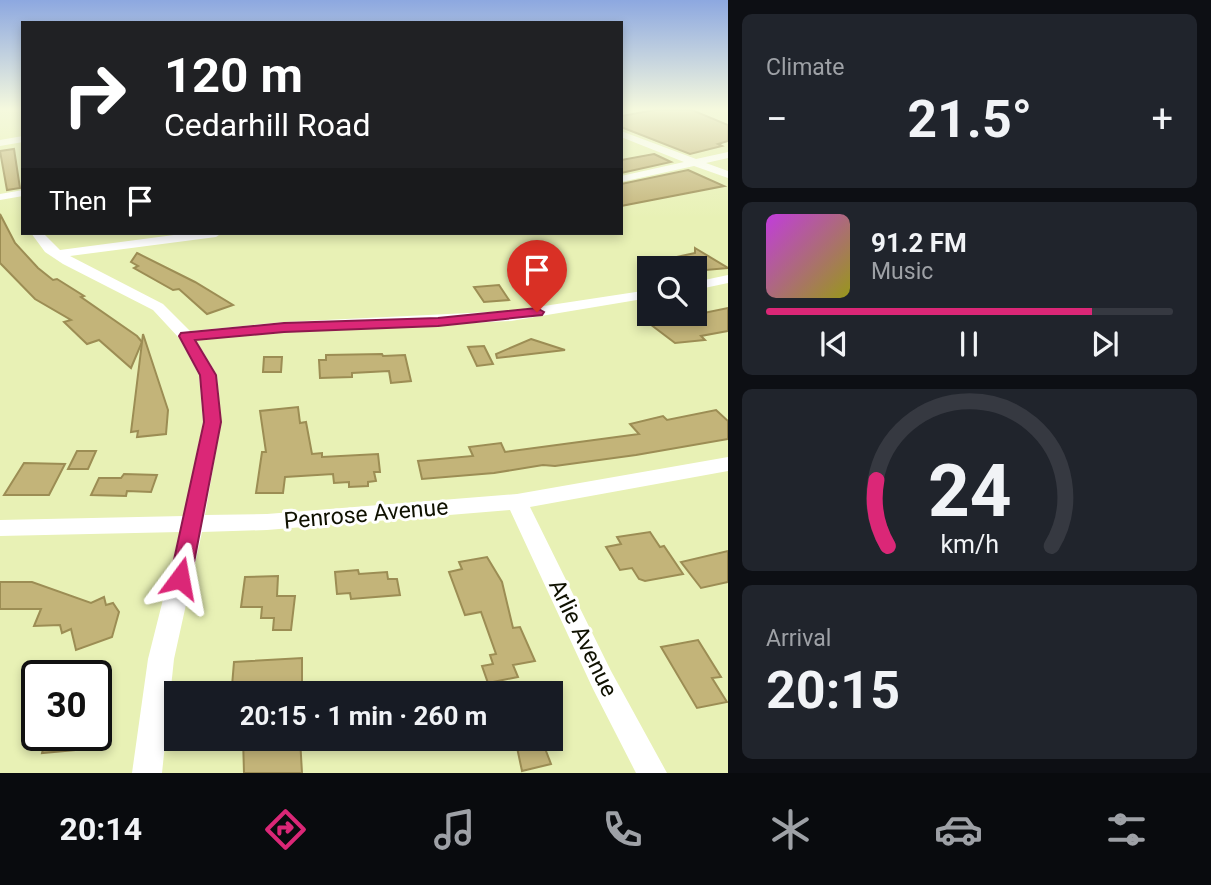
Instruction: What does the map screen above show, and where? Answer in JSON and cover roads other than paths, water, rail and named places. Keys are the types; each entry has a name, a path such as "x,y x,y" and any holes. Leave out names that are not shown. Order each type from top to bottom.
{"street":[{"path":"653,146 728,175"},
{"path":"623,179 728,155"},
{"path":"0,197 21,193"},
{"path":"39,235 59,254 158,307 186,336 208,375 212,422 193,524 161,659 147,773"},
{"path":"59,254 201,235"},
{"path":"707,283 728,279"},
{"path":"186,336 284,327 438,322 510,316 637,297"},
{"name":"Penrose Avenue","path":"0,527 267,522 517,502 728,464"},
{"name":"Arlie Avenue","path":"517,502 602,680 652,773"}]}
